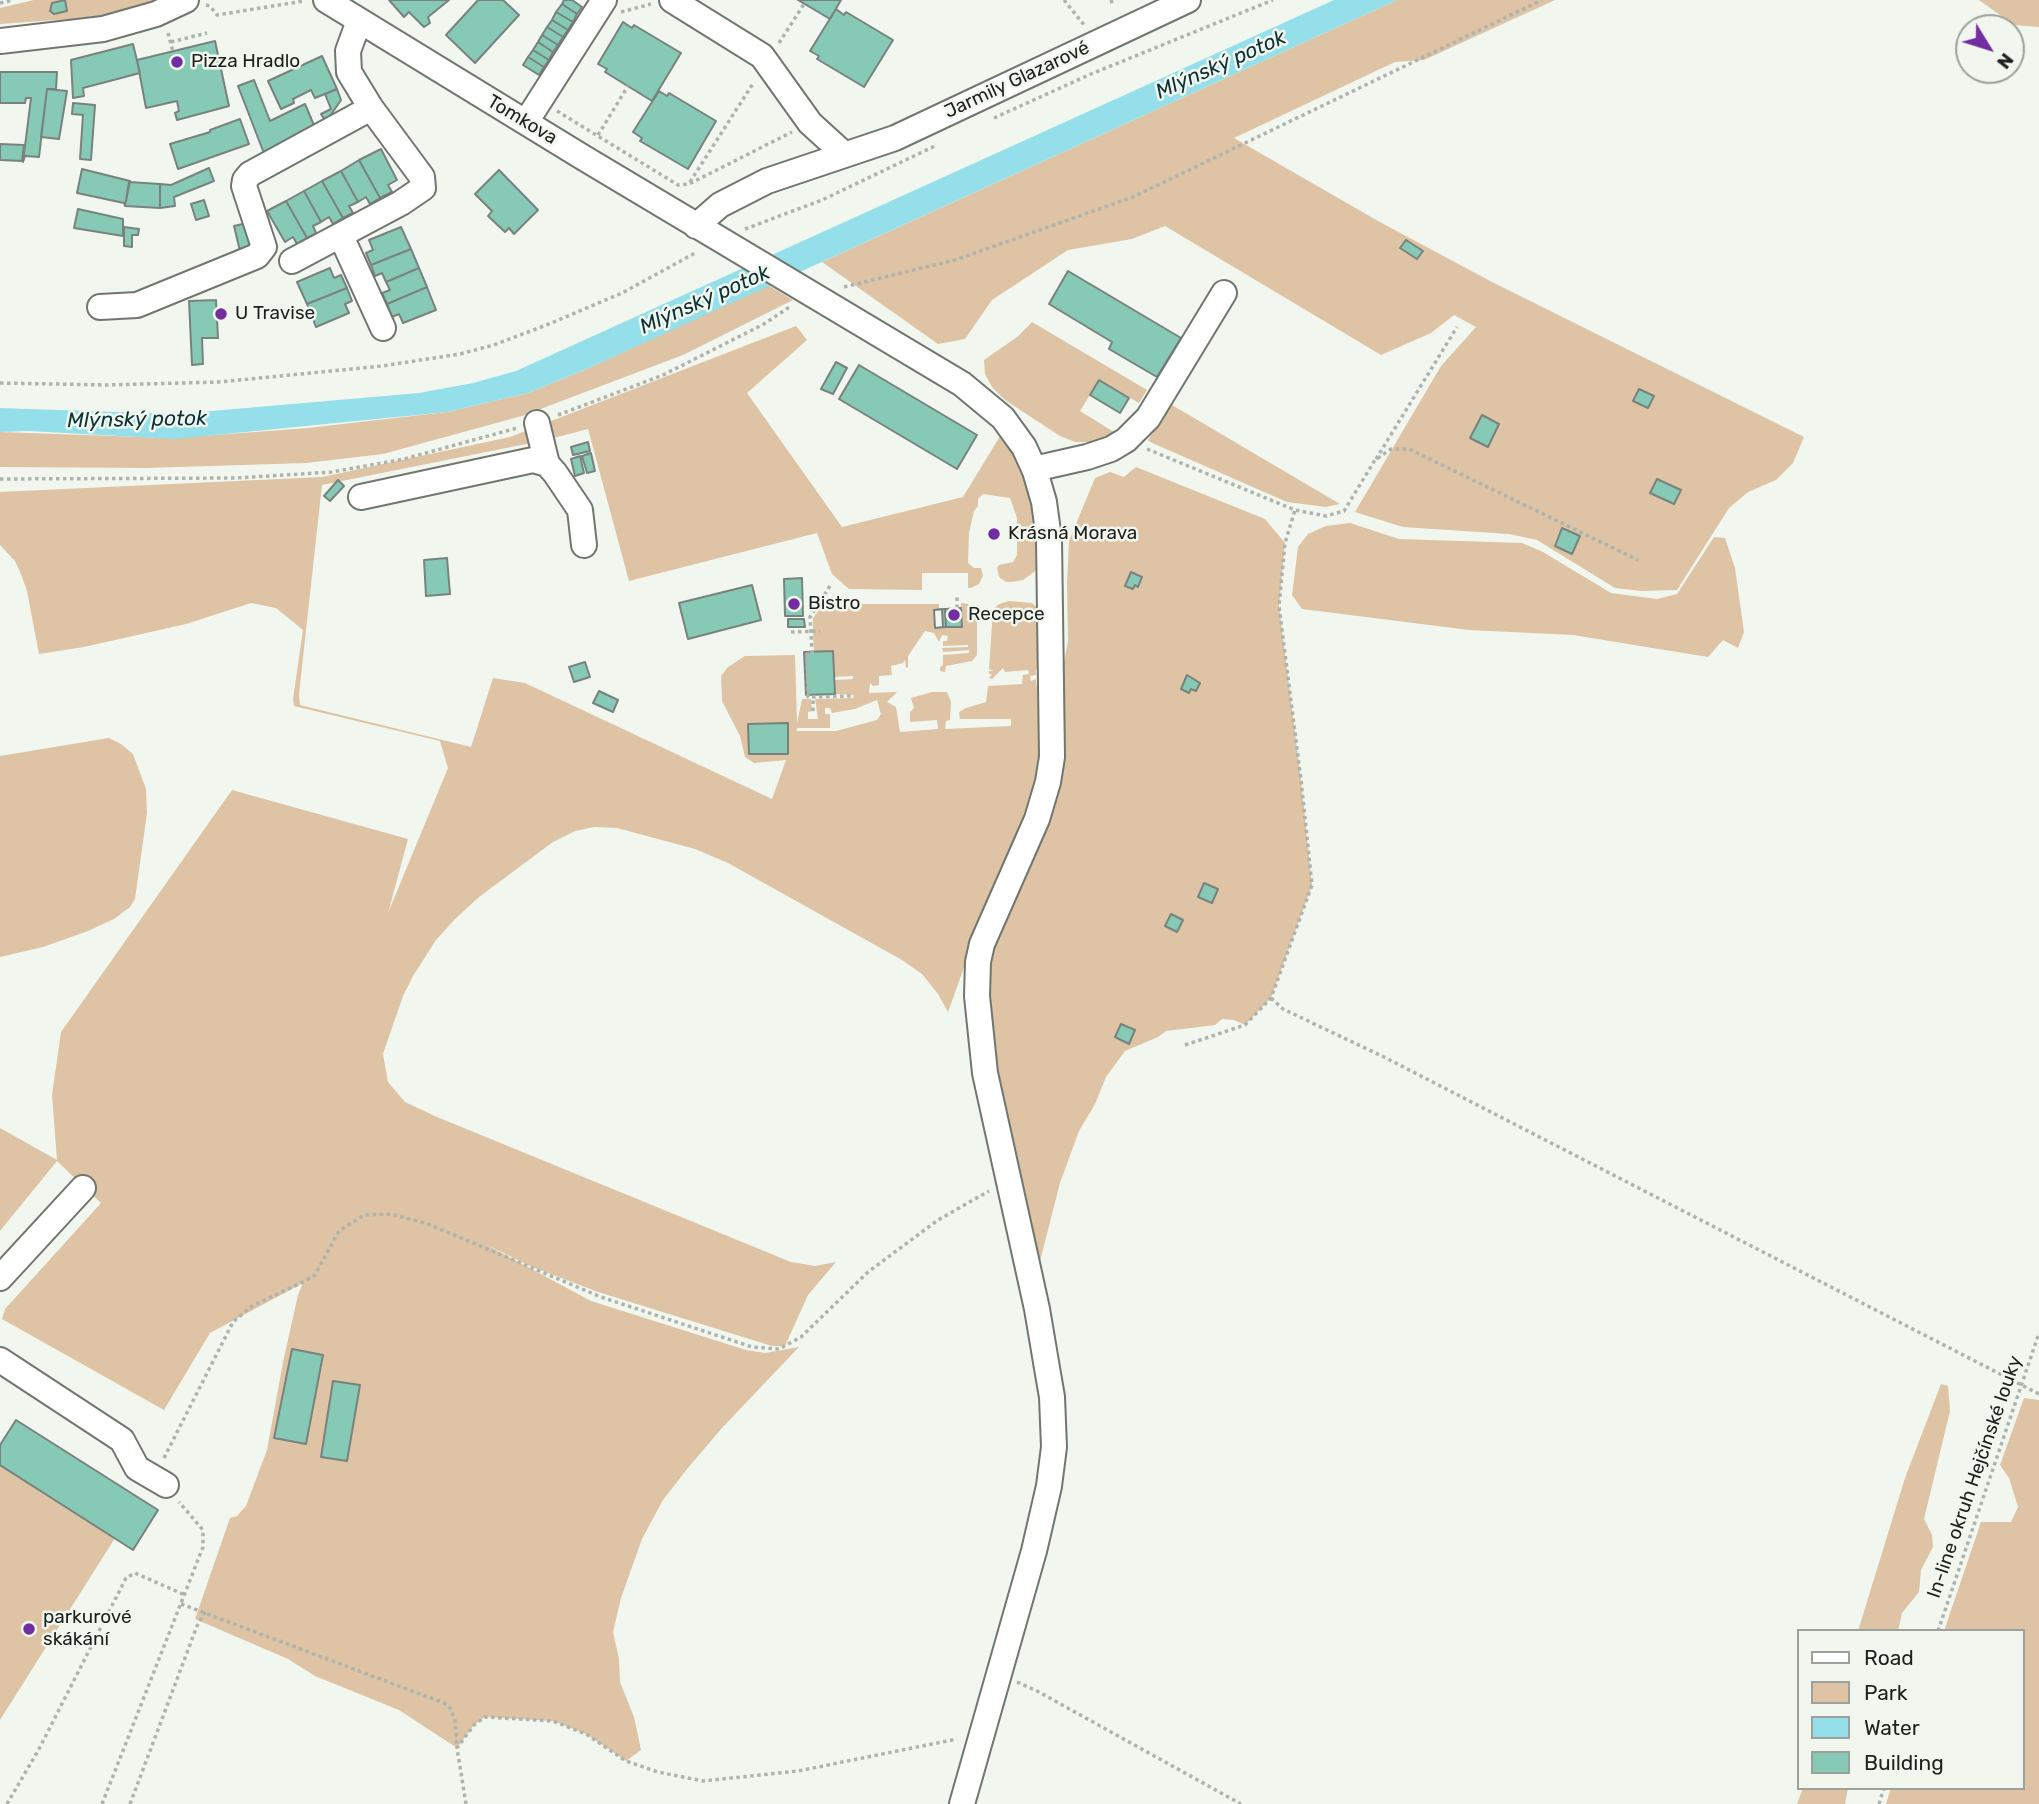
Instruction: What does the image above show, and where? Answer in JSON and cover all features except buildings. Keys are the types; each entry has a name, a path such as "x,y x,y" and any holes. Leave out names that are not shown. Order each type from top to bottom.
{"street":[{"path":"0,41 103,29 144,19 186,0"},
{"path":"526,122 604,0"},
{"path":"672,0 762,55 810,123 844,153"},
{"name":"Jarmily Glazarové","path":"719,240 713,210 733,197 767,181 895,138 1188,0"},
{"name":"Tomkova","path":"316,1 359,21 719,240 953,378 1003,418 1034,469 1044,502 1049,539 1052,757 1040,809 982,944 977,973 977,1016 1008,1185 1045,1356 1052,1397 1054,1447 1042,1517 962,1804"},
{"path":"292,261 423,188 422,177 353,81 348,65 350,43 359,21"},
{"path":"100,307 137,305 250,261 264,247 244,186 245,180 250,174 371,108"},
{"path":"341,236 383,328"},
{"path":"1034,469 1087,457 1111,449 1126,440 1148,418 1224,293"},
{"path":"537,422 547,464 580,510 584,545"},
{"path":"361,496 533,460 547,464"},
{"path":"0,1278 83,1188"},
{"path":"0,1360 122,1440 137,1468 166,1485"}],"path":[{"path":"0,3 13,0"},
{"path":"1064,0 1097,43"},
{"path":"1111,0 1113,6"},
{"path":"989,120 1091,74 1273,0"},
{"path":"810,293 954,260 1133,197 1542,0"},
{"path":"212,7 217,15 316,1"},
{"path":"689,184 804,4"},
{"path":"171,42 208,33"},
{"path":"169,35 173,52"},
{"path":"597,136 628,86"},
{"path":"552,108 678,185 689,184 810,123"},
{"path":"0,383 107,385 219,382 361,369 460,354 520,336 622,293 719,240 822,200 946,141"},
{"path":"1126,440 1295,510 1326,516 1344,511 1457,327"},
{"path":"1374,460 1391,449 1409,449 1638,560"},
{"path":"0,479 236,478"},
{"path":"1185,1045 1245,1025 1271,998 1312,885 1279,606 1285,543 1295,510"},
{"path":"830,586 811,613 812,654 807,654 808,695 852,696"},
{"path":"957,595 957,608"},
{"path":"792,632 820,631"},
{"path":"813,697 813,711"},
{"path":"1271,998 1283,1009 1384,1057 2039,1394"},
{"path":"102,1804 203,1547 204,1530 166,1485 160,1465 233,1322 252,1306 315,1275 339,1231 364,1215 391,1214 428,1224 601,1297 752,1348 779,1349 801,1337 868,1272 938,1220 986,1192 1008,1185"},
{"name":"In-line okruh Hejčínské louky","path":"1939,1629 2039,1333"},
{"path":"8,1804 126,1578 135,1573 184,1595"},
{"path":"181,1604 444,1703 450,1708 455,1720 466,1804"},
{"path":"130,1804 197,1626 205,1612"},
{"path":"999,1675 1037,1691 1241,1804"},
{"path":"457,1748 474,1725 485,1717 553,1721 586,1734 626,1761 658,1772 703,1781 798,1772 953,1740 980,1741"}],"green space":[{"path":"34,0 160,0 112,16 0,24 0,8"},
{"path":"1397,0 1555,0 1424,60 1395,62 1234,138 1378,221 1492,282 1804,437 1793,463 1776,480 1748,492 1729,508 1677,590 1642,591 1615,588 1537,540 1509,534 1403,527 1355,512 1441,366 1476,327 1454,315 1431,333 1381,355 1165,226 1132,239 1068,250 992,300 965,339 938,344 822,262"},
{"path":"1979,0 2039,0 2039,27 2025,26 2025,14 1999,14"},
{"path":"768,285 793,300 683,355 522,416 383,454 306,463 146,468 0,467 0,432 171,438 215,435 308,428 447,412 528,393 589,368"},
{"path":"1032,322 1147,390 1139,403 1099,380 1080,411 1114,432 1111,436 1094,442 1075,442 1060,436 1005,400 992,387 985,374 984,360 1017,337"},
{"path":"796,326 807,340 747,393 842,527 963,497 1002,433 1020,461 1035,506 1038,566 1023,580 1006,582 999,577 997,568 999,565 1013,562 1017,555 1017,518 1010,498 983,494 978,499 969,533 968,563 974,568 981,568 983,576 979,584 968,588 968,573 922,573 922,590 849,589 832,574 817,533 629,581 588,429 546,440 322,485 300,705 471,747 493,678 525,683 772,799 786,760 754,763 745,757 740,736 722,701 721,676 728,667 745,656 795,655 797,724 802,699 811,699 812,711 808,712 808,719 818,719 815,699 853,698 854,695 835,694 835,680 853,679 853,676 834,677 833,651 814,652 813,618 820,609 829,604 939,604 939,609 934,610 935,628 962,626 961,603 968,604 974,608 977,615 977,655 972,661 946,666 945,672 940,671 943,655 969,653 969,650 943,652 942,648 968,645 943,646 943,641 947,641 948,636 942,635 939,642 934,633 925,631 908,656 908,667 906,668 905,660 891,666 892,675 879,676 879,685 873,686 870,683 869,693 897,692 887,702 896,707 900,732 938,729 937,720 910,722 910,712 914,708 911,698 932,692 947,692 951,702 950,720 946,721 945,729 1011,726 1011,719 960,719 959,712 986,702 988,686 1022,684 1023,675 1029,674 1028,670 1005,672 1003,668 992,679 989,678 992,674 989,674 989,671 994,671 989,669 993,609 1009,601 1032,603 1040,610 1042,668 1036,669 1036,675 1030,676 1031,681 1036,679 1037,690 1043,695 1044,731 1036,790 981,920 948,1012 922,974 902,960 728,863 695,849 617,828 594,827 575,831 553,842 479,897 436,940 403,996 383,1054 388,1082 405,1102 791,1262 815,1266 836,1262 808,1295 785,1346 772,1346 598,1292 530,1266 485,1244 591,1301 746,1350 765,1353 799,1347 687,1469 663,1500 642,1539 621,1598 613,1632 619,1659 620,1682 634,1717 641,1750 626,1761 586,1734 553,1721 485,1717 474,1725 457,1748 399,1710 315,1676 288,1659 195,1619 230,1518 237,1516 246,1506 267,1450 283,1362 303,1283 210,1333 164,1410 2,1319 5,1309 101,1203 57,1161 0,1231 0,1128 57,1160 52,1095 61,1032 232,790 408,839 388,913 448,768 440,741 294,706 303,630 276,608 251,603 186,624 84,647 39,654 27,591 21,574 15,561 0,545 0,492 322,477 510,437","holes":["877,700 881,714 877,720 836,731 797,731 797,728 830,728 830,714 825,714 825,708 830,708 832,713 855,709"]},
{"path":"1172,405 1340,504 1326,507 1287,502 1150,442 1148,440"},
{"path":"1136,467 1265,519 1285,543 1279,606 1312,885 1271,998 1245,1025 1222,1019 1215,1025 1166,1031 1125,1051 1106,1077 1095,1104 1079,1131 1060,1183 1038,1269 997,1090 989,1019 990,956 1054,799 1064,759 1062,673 1068,641 1069,541 1095,478 1110,472 1124,477"},
{"path":"1350,523 1399,539 1522,543 1543,552 1611,593 1657,599 1677,594 1714,537 1725,538 1735,568 1744,632 1738,648 1723,640 1708,657 1573,635 1469,630 1302,609 1292,595 1298,547 1308,534 1326,526"},
{"path":"109,738 133,754 146,789 147,813 135,899 130,907 114,919 88,931 43,947 0,957 0,756"},
{"path":"1941,1384 1948,1386 1950,1411 1924,1519 1932,1535 1933,1547 1921,1570 1919,1592 1902,1613 1898,1629 1859,1629 1905,1478"},
{"path":"2024,1398 2039,1400 2039,1804 1886,1804 1890,1790 2025,1790 2025,1629 1945,1629 1981,1522 2011,1522 2018,1507 2009,1478 2000,1465"},
{"name":"parkurové skákání","path":"0,1465 115,1538 0,1720"},
{"path":"1802,1790 1848,1790 1845,1804 1797,1804"}],"water":[{"name":"Mlýnský potok","path":"1334,0 1397,0 589,368 528,393 447,412 175,439 28,431 0,432 0,408 177,414 419,393 473,383 516,371"}],"place":[{"name":"Pizza Hradlo","path":"177,62"},
{"name":"U Travise","path":"221,314"},
{"name":"Krásná Morava","path":"994,534"},
{"name":"Bistro","path":"794,604"},
{"name":"Recepce","path":"954,615"},
{"name":"parkurové skákání","path":"29,1629"}]}
